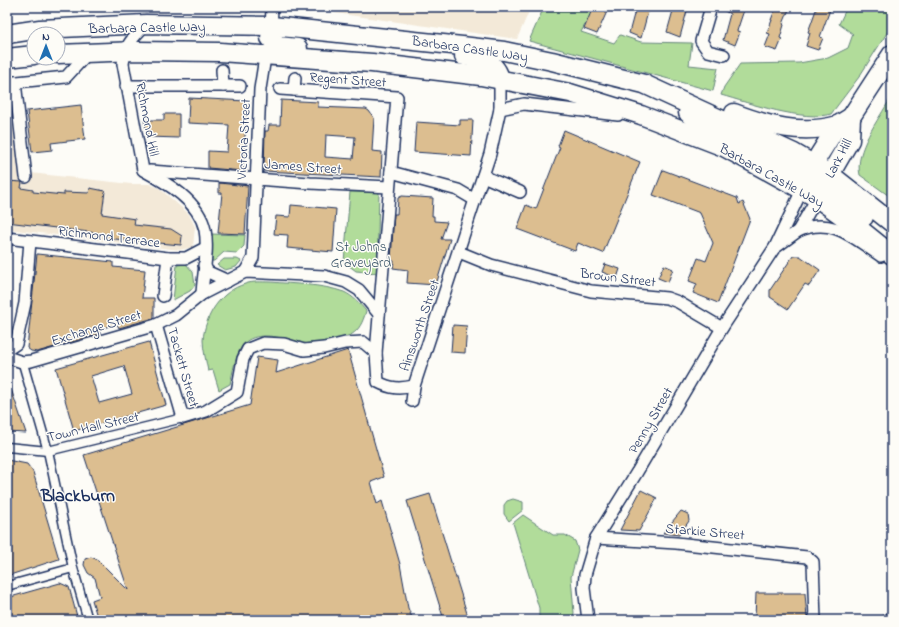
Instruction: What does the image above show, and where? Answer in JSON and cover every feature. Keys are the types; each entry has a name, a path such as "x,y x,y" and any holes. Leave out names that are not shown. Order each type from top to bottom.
{"highway":[{"name":"Barbara Castle Way","path":"7,34 40,29 146,24 271,32 336,32 504,51 552,61 644,84 675,98 693,118 713,130 770,155 892,223"},
{"path":"271,32 278,46 344,52 372,63"},
{"path":"336,32 376,45 439,52 482,60 495,66 499,73 500,80"},
{"name":"Barbara Castle Way","path":"66,53 89,52 220,52 372,63 433,69 570,93 641,115 816,182 856,226 892,255"},
{"path":"644,84 677,91 756,121 777,127 814,130 845,121 892,54"},
{"path":"7,58 26,57"},
{"name":"Lark Hill","path":"816,182 850,140 845,121"},
{"path":"816,182 849,205 892,241"}],"street":[{"name":"Victoria Street","path":"245,272 253,258 255,178 260,89 265,56 271,32 272,7"},
{"path":"711,7 700,41 708,51 724,55"},
{"path":"124,52 127,45 146,24"},
{"path":"26,177 11,82 66,77 89,52"},
{"name":"Richmond Hill","path":"124,52 123,64 126,86 143,170 173,189 196,210 205,231 202,294"},
{"path":"222,70 222,86"},
{"name":"Regent Street","path":"294,90 295,78"},
{"name":"Ainsworth Street","path":"391,172 376,353 378,382 388,387 400,389 414,386 459,252 490,154 500,109 500,80"},
{"path":"126,86 240,86"},
{"name":"Regent Street","path":"280,89 397,97 391,172"},
{"name":"Barbara Castle Way","path":"500,109 524,104 627,117 641,115"},
{"name":"James Street","path":"143,170 310,183 389,187"},
{"path":"391,172 458,190 475,200"},
{"path":"483,176 520,192"},
{"name":"Penny Street","path":"775,247 798,231 816,182"},
{"name":"Penny Street","path":"588,620 584,588 585,575 596,538 637,472 722,328 816,182"},
{"name":"Barbara Castle Way","path":"798,231 816,226 831,226 842,230 892,263"},
{"name":"Richmond Terrace","path":"7,238 168,258 186,258 205,248"},
{"path":"7,350 16,344 25,303 30,242"},
{"name":"Brown Street","path":"459,252 491,265 590,291 667,298 678,302 722,328"},
{"path":"163,296 168,258"},
{"path":"204,265 208,272 228,281"},
{"path":"245,272 324,276 346,282 359,290 379,314"},
{"name":"Exchange Street","path":"23,365 156,325 176,315 202,294 245,272"},
{"name":"Tackett Street","path":"156,325 183,418"},
{"path":"183,418 206,411 237,392 243,359 248,349 264,343 284,344 304,350 324,348 345,343 363,342 376,353"},
{"path":"7,357 23,365 48,451 73,568 88,620"},
{"path":"412,401 414,386"},
{"name":"Town Hall Street","path":"7,447 48,451 183,418"},
{"name":"Starkie Street","path":"596,538 676,543 807,557 811,559 813,567 815,620"},
{"path":"7,586 73,568"},
{"path":"888,620 892,619"}],"shaded area":[{"path":"326,7 531,7 517,39 335,13"},
{"path":"9,78 21,172 131,184 149,184 159,188 189,214 195,227 193,247 180,250 7,229 7,79"}],"green space":[{"path":"544,7 595,7 581,32 614,43 620,35 641,42 692,43 689,65 718,68 713,91 529,41"},
{"path":"847,7 892,7 892,25 859,77 831,114 806,116 792,114 761,107 721,95 724,87 740,64 799,63 828,58 848,48 853,34 839,24"},
{"path":"890,99 892,100 892,198 860,175 859,166 864,146"},
{"name":"St Johns Graveyard","path":"350,192 379,192 377,273 356,271 344,262"},
{"path":"211,234 245,235 244,246 237,253 224,252 214,261 211,261"},
{"path":"224,259 237,259 241,261 236,267 225,270 217,265"},
{"path":"186,264 193,272 195,285 190,291 173,300 177,265"},
{"path":"251,282 270,282 335,289 344,292 353,298 366,311 357,330 352,334 341,338 310,345 268,336 251,339 242,346 238,354 234,364 230,384 219,390 213,370 208,371 203,340 204,331 211,313 222,298 236,287"},
{"path":"513,499 523,502 523,510 509,521 504,514 504,505 507,501"},
{"path":"523,515 553,535 565,535 575,541 578,550 571,577 574,613 572,620 540,620 539,618 539,608 513,523"}],"building":[{"path":"593,7 609,7 597,34 584,29"},
{"path":"636,7 648,12 641,38 629,33"},
{"path":"674,7 687,11 680,37 667,32"},
{"path":"718,7 745,7 737,31 740,32 735,45 723,40 730,14"},
{"path":"776,7 790,7 783,24 780,38 782,39 777,51 765,47 770,34 767,33"},
{"path":"817,7 831,7 820,37 823,38 818,50 806,46 810,33 808,32"},
{"path":"189,98 247,101 243,171 208,168 208,151 227,152 229,125 188,123"},
{"path":"281,100 318,102 318,107 366,109 374,118 372,151 382,152 381,177 264,171 265,131 268,131 269,125 280,125","holes":["326,135 355,137 353,159 325,157"]},
{"path":"81,105 85,139 51,143 52,150 32,152 27,111"},
{"path":"164,114 179,114 179,138 148,137 144,120 164,120"},
{"path":"460,120 473,120 471,156 414,152 416,122 460,125"},
{"path":"564,130 640,162 603,253 578,243 575,251 517,229 526,205 536,209 560,147 558,146"},
{"path":"663,170 737,198 739,204 743,202 750,219 718,303 693,293 697,284 689,281 698,258 706,261 713,243 700,213 653,195"},
{"path":"7,181 22,182 21,188 33,190 33,192 64,195 64,192 89,193 90,188 105,191 102,214 135,219 134,225 171,229 182,236 181,245 104,238 105,234 7,222"},
{"path":"219,183 248,186 245,234 218,233 222,193 219,193"},
{"path":"402,196 433,198 432,216 434,216 434,221 447,222 441,239 450,239 436,285 407,283 408,270 393,268 394,261 391,260 394,214 397,214 398,198"},
{"path":"291,205 336,209 333,252 287,248 288,235 274,234 276,216 290,217"},
{"path":"37,254 113,262 113,267 145,270 142,298 154,298 154,318 119,328 117,324 99,329 100,334 37,352 31,351 27,348"},
{"path":"793,256 800,256 820,270 809,286 805,284 788,309 770,297 770,290"},
{"path":"605,264 620,269 617,278 602,272"},
{"path":"664,265 673,269 668,282 658,278"},
{"path":"453,325 467,326 465,353 451,352"},
{"path":"149,342 166,405 74,431 56,368","holes":["124,366 132,394 99,403 91,376"]},
{"path":"348,350 384,477 371,482 377,504 382,501 400,564 408,608 413,620 98,620 92,600 100,597 95,578 88,573 84,565 85,559 91,557 98,560 128,590 84,455 250,405 257,357 278,360 276,373"},
{"path":"7,383 9,383 26,433 7,432"},
{"path":"7,460 27,464 33,472 59,559 7,576"},
{"path":"641,490 657,498 639,531 620,530"},
{"path":"430,494 469,620 444,620 407,501"},
{"path":"681,511 688,514 689,521 679,535 663,533"},
{"path":"60,583 69,587 78,620 7,620 7,598"},
{"path":"756,593 805,593 807,618 802,620 755,619"}],"district":[{"name":"Blackburn","path":"78,495"}]}
